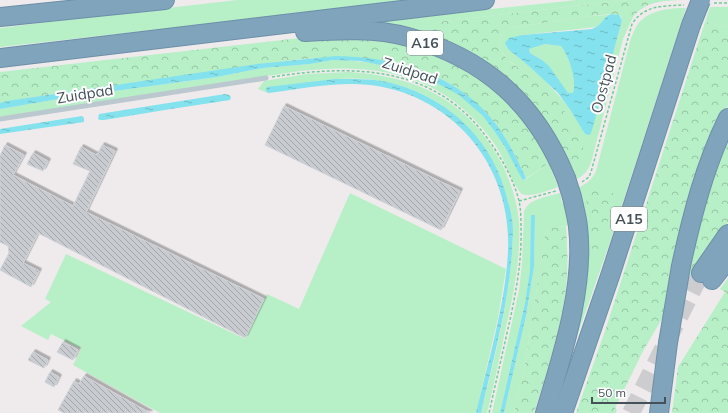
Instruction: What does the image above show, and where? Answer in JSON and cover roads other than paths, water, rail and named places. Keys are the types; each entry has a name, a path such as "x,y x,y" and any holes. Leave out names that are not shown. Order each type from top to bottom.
{"highway":[{"path":"0,17 165,0"},
{"name":"A16","path":"0,58 485,0"},
{"name":"A15","path":"563,413 614,266 691,25 701,2"},
{"name":"A16","path":"224,31 274,34 324,30 374,31 407,36 437,46 465,59 495,78 527,110 547,138 558,157 569,187 578,227 579,256 576,290 560,363 545,413"},
{"path":"659,413 668,343 681,266 690,227 701,185 728,118"},
{"path":"728,234 706,277 728,259"}],"lane":[{"name":"Zuidpad","path":"0,119 266,78"}],"water":[{"path":"611,14 619,15 622,20 590,135 585,134 558,93 508,49 505,43 509,38 523,35 592,29","holes":["545,44 561,46 572,69 574,82 573,93 568,93 549,66 530,53 529,49"]},
{"path":"337,56 381,60 403,65 444,81 463,92 480,106 500,129 526,178 524,180 522,179 505,147 483,116 459,95 431,80 406,70 360,61 333,60 310,64 263,68 217,77 71,97 0,109 0,103 7,101 257,64"},
{"path":"335,79 365,79 388,82 416,91 435,101 468,127 482,143 493,161 502,181 512,220 512,253 504,313 481,413 476,413 496,332 507,270 507,219 500,191 488,164 472,140 452,120 428,103 400,92 370,85 357,84 319,86 268,93 266,91 267,87"},
{"path":"225,94 231,97 230,100 104,120 98,119 99,114"},
{"path":"82,116 84,118 84,122 0,134 0,129"},
{"path":"531,215 535,215 534,267 526,316 504,413 500,413 525,303 530,270"}],"tunnel":[{"path":"631,413 701,273"}]}
